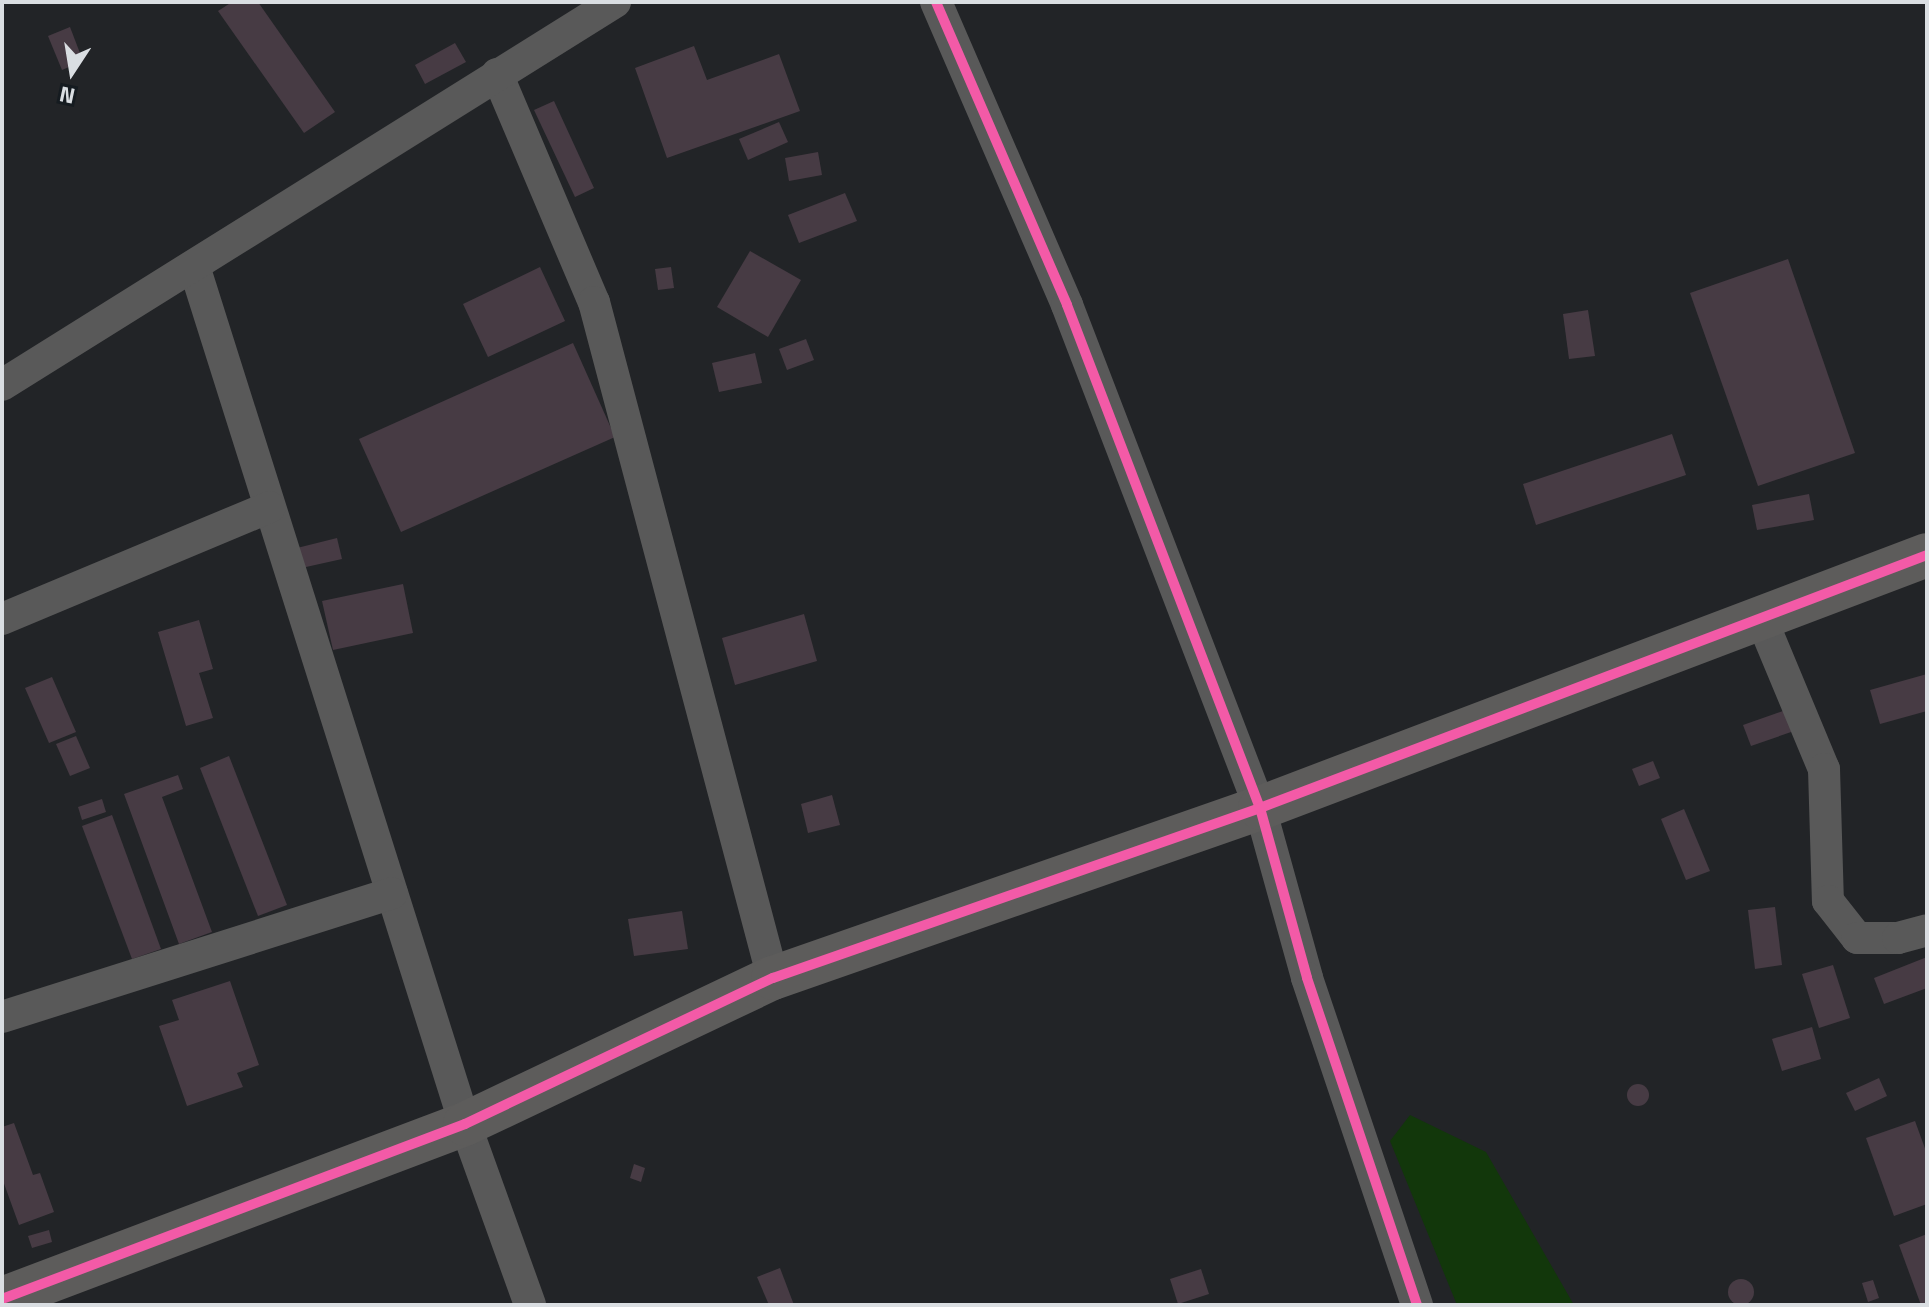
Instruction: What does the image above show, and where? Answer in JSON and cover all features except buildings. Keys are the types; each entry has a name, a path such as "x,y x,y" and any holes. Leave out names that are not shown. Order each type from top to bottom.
{"street":[{"path":"2,385 615,2"},
{"path":"936,2 1067,305 1260,808 1307,978 1417,1305"},
{"path":"497,74 594,302 773,978"},
{"path":"194,266 465,1124 530,1305"},
{"path":"2,619 270,507"},
{"path":"2,1299 465,1124 773,978 1260,808 1927,555"},
{"path":"1761,618 1824,769 1828,901 1857,938 1898,938 1927,930"},
{"path":"2,1017 392,893"}],"green space":[{"path":"1410,1115 1486,1152 1574,1305 1457,1305 1390,1141"}],"cycle path":[{"path":"936,2 1067,305 1260,808 1307,978 1417,1305"},
{"path":"2,1299 465,1124 773,978 1260,808 1927,555"}]}
